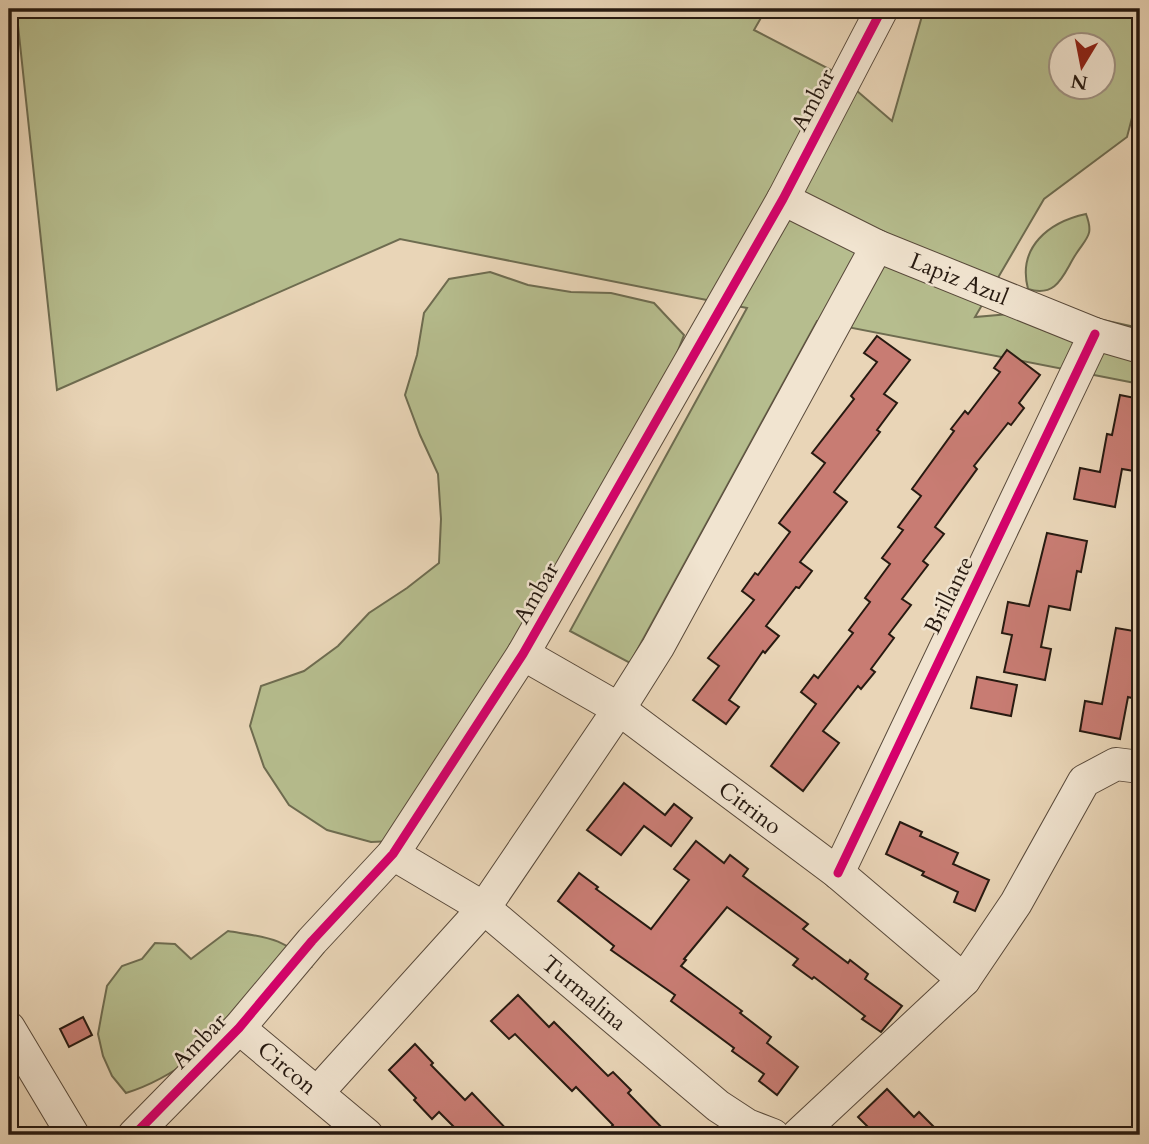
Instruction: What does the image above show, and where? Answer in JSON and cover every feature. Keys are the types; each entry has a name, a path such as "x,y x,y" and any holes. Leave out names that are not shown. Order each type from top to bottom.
{"street":[{"name":"Ambar","path":"134,1135 239,1028 312,941 393,853 523,654 783,199 883,9"},
{"name":"Lapiz Azul","path":"783,199 877,246 1095,334 1140,347"},
{"path":"317,1093 484,908 619,709 658,647 877,246"},
{"name":"Brillante","path":"838,873 1095,334"},
{"name":"Citrino","path":"523,654 619,709 838,873 964,980"},
{"path":"797,1135 964,980 1016,904 1084,781 1128,765"},
{"name":"Turmalina","path":"393,853 484,908 718,1106 747,1125 773,1135"},
{"path":"9,1028 73,1135"},
{"name":"Circon","path":"239,1028 367,1135"}],"green space":[{"path":"40,9 766,9 754,30 835,72 892,121 924,9 1140,9 1140,87 1127,137 1044,199 975,317 1057,310 1140,328 1140,384 817,321 630,663 570,631 747,308 400,239 57,390 17,16"},
{"path":"1086,214 1088,235 1063,276 1053,287 1046,290 1028,289 1027,261 1039,239 1060,223"},
{"path":"490,272 528,285 571,292 611,293 654,303 684,335 669,374 418,840 371,842 327,830 289,805 264,767 250,726 261,686 304,671 338,646 369,613 439,563 441,519 438,474 405,395 417,355 424,313 449,279"},
{"path":"228,931 274,940 293,950 311,967 291,974 193,1058 149,1084 126,1093 112,1076 103,1056 98,1034 107,986 122,966 142,959 155,943 175,944 191,959"}],"building":[{"path":"877,336 910,360 884,394 897,403 877,430 880,432 834,492 847,502 800,562 812,571 766,626 779,636 765,653 763,651 729,700 739,707 726,724 693,700 719,666 708,658 754,600 742,591 755,573 758,575 790,532 779,523 825,463 812,453 854,399 851,396 877,362 864,353"},
{"path":"1007,350 1040,375 1019,403 1024,408 1011,425 1008,423 974,466 977,469 935,527 944,534 923,561 928,565 902,599 911,605 889,634 894,638 871,669 875,672 861,689 858,686 823,731 839,743 803,791 771,766 816,704 801,692 814,675 818,678 853,633 849,630 870,602 865,598 890,564 882,558 903,530 898,527 921,496 912,489 954,431 951,429 965,411 968,414 1000,372 994,368"},
{"path":"1120,395 1140,399 1140,472 1122,469 1115,507 1074,499 1080,468 1100,472 1107,434 1112,435"},
{"path":"1047,533 1087,541 1081,572 1077,571 1070,610 1049,606 1041,647 1051,649 1045,680 1004,672 1012,635 1002,633 1008,602 1029,606"},
{"path":"1116,628 1140,632 1140,700 1128,697 1120,739 1080,731 1085,701 1102,704"},
{"path":"977,677 1017,685 1011,716 971,708"},
{"path":"624,783 665,815 674,804 692,818 671,846 644,826 621,855 587,830"},
{"path":"900,822 922,832 920,836 958,853 953,864 989,880 975,911 954,902 958,892 886,854"},
{"path":"696,841 724,863 730,855 748,869 743,876 808,924 803,929 848,963 850,960 868,974 865,979 902,1006 881,1032 862,1019 865,1016 814,977 812,979 793,965 798,959 727,907 681,966 742,1011 740,1013 771,1037 767,1043 798,1067 777,1095 759,1081 764,1074 671,1001 675,995 611,950 614,946 558,901 579,873 598,887 596,889 651,929 689,880 674,869"},
{"path":"518,995 549,1027 554,1022 608,1076 613,1072 631,1090 628,1093 669,1135 603,1135 613,1125 576,1087 572,1091 515,1034 509,1039 491,1021"},
{"path":"83,1017 92,1035 69,1047 60,1029"},
{"path":"415,1044 465,1100 472,1093 512,1135 462,1135 439,1112 432,1119 389,1070"},
{"path":"887,1089 914,1117 919,1112 942,1135 876,1135 858,1117"}],"cycle path":[{"path":"134,1135 239,1028 312,941 393,854 523,654 783,199 882,9"},
{"path":"838,873 1095,334"}]}
